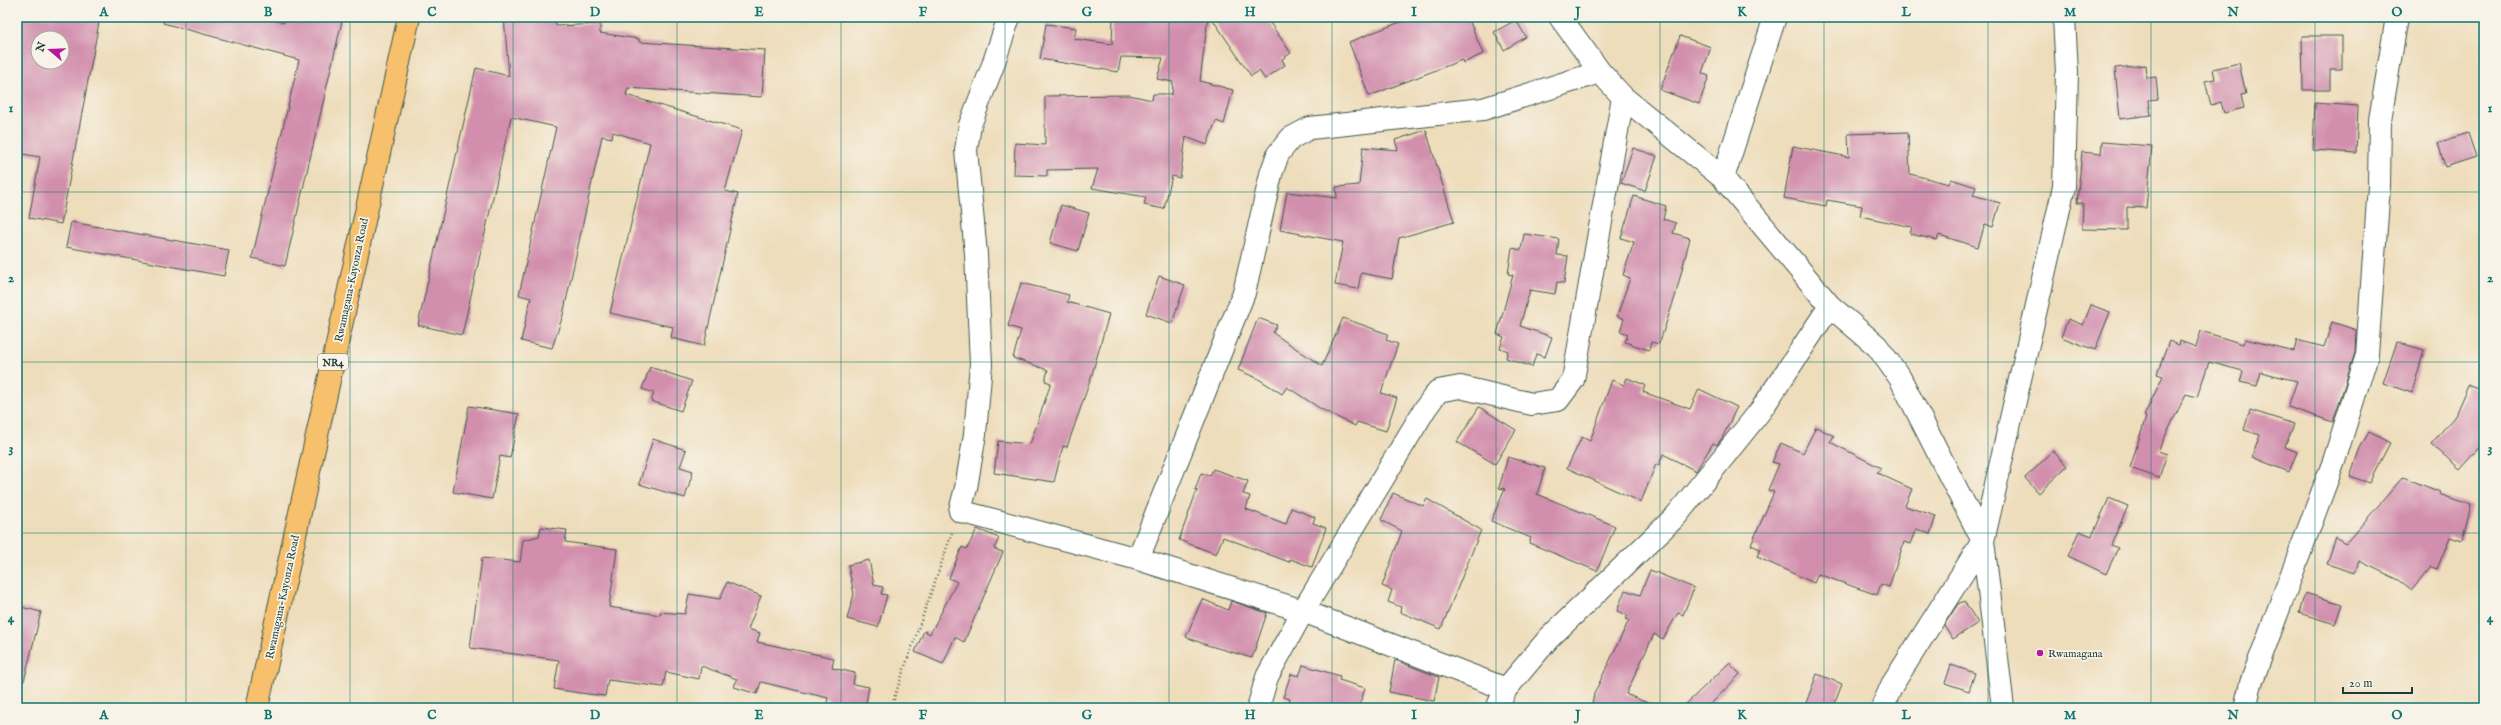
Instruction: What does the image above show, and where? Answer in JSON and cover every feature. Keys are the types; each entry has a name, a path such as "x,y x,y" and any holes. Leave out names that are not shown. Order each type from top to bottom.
{"highway":[{"name":"Rwamagana-Kayonza Road","path":"258,708 409,17"}],"street":[{"path":"1009,17 993,65 970,125 966,150 976,254 981,364 975,434 966,488 960,511 1138,559 1303,611 1501,698 1549,638 1676,516 1760,410 1830,306"},
{"path":"1560,17 1600,72 1623,97 1722,178 1830,306 1877,346 1900,378 1983,541 2003,708"},
{"path":"1722,178 1776,17"},
{"path":"1882,708 1892,685 1983,541 2064,187 2068,73 2064,17"},
{"path":"2245,708 2252,683 2334,461 2367,355 2379,186 2380,120 2397,17"},
{"path":"1138,559 1229,335 1244,293 1271,174 1278,154 1291,138 1310,128 1483,109 1600,72"},
{"path":"1258,708 1267,677 1303,611 1425,409 1438,391 1460,387 1532,404 1558,400 1573,380 1623,97"}],"path":[{"path":"894,708 894,698 960,511"}],"building":[{"path":"17,17 100,17 61,224 29,218 40,157 17,153 17,50 20,33 17,32"},
{"path":"164,17 264,17 284,23 286,17 325,17 342,21 285,266 252,258 299,60 163,23"},
{"path":"504,17 555,17 556,26 600,24 600,33 639,39 639,42 765,50 762,97 628,88 626,95 742,130 725,191 738,194 704,346 671,338 673,327 610,313 650,143 613,132 612,138 602,136 563,315 552,348 521,341 531,298 519,295 556,127 511,117 462,335 418,325 476,68 509,76"},
{"path":"1113,17 1208,17 1200,81 1233,90 1224,124 1216,121 1207,145 1186,137 1180,178 1172,176 1164,209 1144,205 1146,197 1092,188 1098,169 1047,170 1047,176 1014,175 1015,143 1045,145 1045,96 1129,95 1152,100 1153,94 1172,94 1173,82 1157,79 1163,58 1121,57 1118,72 1040,59 1046,24 1076,28 1074,39 1112,44"},
{"path":"1211,17 1266,17 1291,53 1282,59 1285,65 1265,79 1259,71 1251,76"},
{"path":"1413,17 1468,17 1483,54 1463,63 1462,60 1369,96 1349,42"},
{"path":"1516,20 1526,37 1504,50 1494,32"},
{"path":"1680,36 1711,47 1702,73 1709,76 1699,104 1660,90"},
{"path":"2302,36 2342,36 2342,69 2330,69 2330,90 2303,90"},
{"path":"2239,63 2246,94 2241,95 2244,108 2224,113 2221,102 2211,105 2205,81 2215,79 2213,69"},
{"path":"2146,65 2147,78 2156,77 2158,99 2149,100 2151,115 2120,119 2115,68"},
{"path":"2315,103 2358,106 2356,153 2313,150"},
{"path":"1426,130 1454,222 1399,238 1392,279 1361,273 1358,289 1335,285 1343,242 1280,230 1287,192 1337,198 1336,187 1359,185 1363,147 1398,150 1395,140"},
{"path":"1908,132 1910,174 1949,184 1951,179 1976,187 1973,195 2000,203 1993,227 1985,224 1978,247 1939,235 1937,240 1910,234 1912,227 1860,216 1862,206 1827,200 1826,206 1784,198 1793,146 1849,157 1848,134"},
{"path":"2468,133 2476,157 2445,167 2438,143"},
{"path":"2102,142 2152,146 2146,208 2127,207 2127,230 2082,229 2083,203 2077,203 2082,152 2101,154"},
{"path":"1633,148 1657,156 1645,191 1621,183"},
{"path":"1634,196 1666,206 1663,219 1676,223 1673,233 1690,238 1675,297 1659,344 1651,342 1649,350 1625,342 1628,334 1620,331 1624,319 1617,316 1630,278 1623,275 1634,242 1621,238"},
{"path":"1061,205 1089,213 1078,251 1050,243"},
{"path":"71,222 229,250 224,276 66,247"},
{"path":"1524,234 1559,239 1557,255 1568,256 1564,283 1557,282 1555,294 1530,290 1520,326 1552,337 1545,357 1536,354 1532,367 1506,358 1508,351 1500,348 1504,337 1497,334 1513,275 1508,274 1512,248 1521,250"},
{"path":"1159,276 1185,285 1172,323 1146,314"},
{"path":"1021,283 1069,295 1067,302 1109,314 1091,378 1067,447 1063,446 1054,482 994,473 998,441 1030,444 1051,383 1045,381 1048,370 1013,358 1021,330 1008,326"},
{"path":"2091,305 2110,312 2095,350 2061,337 2068,319 2083,325"},
{"path":"1258,318 1277,325 1273,333 1322,366 1343,318 1388,334 1386,340 1398,344 1381,393 1397,398 1386,431 1357,422 1355,426 1321,409 1287,387 1282,394 1257,378 1238,370"},
{"path":"2332,322 2356,330 2355,353 2333,422 2288,407 2297,381 2261,372 2257,386 2240,382 2243,371 2209,362 2197,397 2186,394 2158,451 2167,454 2159,478 2130,468 2146,417 2144,416 2163,376 2157,374 2169,341 2179,345 2180,341 2196,347 2201,331 2243,344 2245,339 2294,351 2297,340 2324,347"},
{"path":"2397,342 2424,350 2412,393 2383,383"},
{"path":"650,367 692,381 681,411 651,401 654,393 642,389"},
{"path":"1627,378 1645,385 1643,392 1690,409 1699,389 1737,407 1722,438 1717,445 1713,443 1696,471 1663,454 1659,465 1656,464 1641,502 1567,468 1582,437 1590,441 1612,380 1624,385"},
{"path":"2468,385 2484,391 2484,442 2460,469 2431,444 2454,417"},
{"path":"469,406 519,414 510,458 500,456 492,499 453,492"},
{"path":"1479,407 1516,430 1495,464 1457,442"},
{"path":"2250,410 2294,424 2285,447 2297,452 2289,472 2252,457 2260,435 2244,430"},
{"path":"1816,427 1834,436 1830,442 1881,468 1877,473 1912,489 1905,506 1936,516 1930,534 1916,529 1910,544 1904,542 1889,587 1881,584 1877,595 1818,574 1814,583 1757,557 1760,549 1751,545 1774,492 1768,490 1779,464 1772,462 1781,443 1803,453"},
{"path":"2369,432 2390,443 2369,483 2350,476 2360,448"},
{"path":"653,439 686,450 680,467 693,471 685,498 639,484"},
{"path":"2053,451 2067,466 2039,493 2025,478"},
{"path":"1508,457 1545,468 1537,494 1615,526 1597,571 1529,543 1531,538 1491,521 1505,489 1499,488"},
{"path":"1213,469 1248,481 1243,494 1250,496 1246,509 1286,524 1291,508 1315,517 1313,523 1326,528 1312,567 1290,559 1289,562 1223,537 1216,554 1179,540 1197,490 1195,490 1201,473 1210,476"},
{"path":"2403,477 2440,492 2439,494 2471,505 2462,541 2450,537 2437,569 2431,567 2412,590 2399,580 2359,561 2355,573 2327,564 2336,537 2346,543"},
{"path":"1393,493 1423,506 1427,499 1481,530 1441,629 1400,612 1401,607 1388,602 1392,590 1382,586 1402,531 1381,520"},
{"path":"2109,498 2128,506 2111,545 2118,548 2106,574 2068,556 2079,531 2092,536"},
{"path":"541,527 567,530 565,542 617,549 609,607 660,615 660,612 685,614 689,594 720,599 727,582 761,596 748,629 760,633 757,642 834,658 832,668 855,673 853,684 869,687 865,708 826,708 828,698 761,682 757,694 734,687 737,679 701,666 699,679 666,672 663,687 608,680 605,696 580,693 554,689 559,660 470,648 482,558 520,562 523,540 539,536"},
{"path":"977,529 999,538 994,549 1003,552 964,642 955,637 943,664 915,652 924,631 930,634 957,582 949,578 962,547 967,549"},
{"path":"869,560 874,585 883,587 881,594 887,595 878,627 847,619 854,594 848,565"},
{"path":"1650,570 1694,588 1683,615 1678,613 1663,639 1654,634 1626,694 1659,708 1591,708 1594,694 1629,620 1626,619 1628,616 1617,611 1625,590 1640,595"},
{"path":"2305,593 2342,604 2335,624 2299,613"},
{"path":"1202,599 1228,610 1231,601 1267,613 1252,658 1207,645 1186,637"},
{"path":"1964,601 1978,623 1953,639 1944,625 1958,604"},
{"path":"17,606 41,612 24,681 17,681"},
{"path":"1395,660 1439,677 1434,701 1389,692"},
{"path":"1729,663 1740,674 1707,708 1682,708"},
{"path":"1303,665 1340,676 1339,680 1365,688 1359,708 1287,708 1290,699 1283,697 1291,674 1299,676"},
{"path":"1951,665 1975,673 1969,691 1945,683"},
{"path":"1817,674 1842,684 1833,708 1804,708"}],"place":[{"name":"Rwamagana","path":"2040,653"}]}
